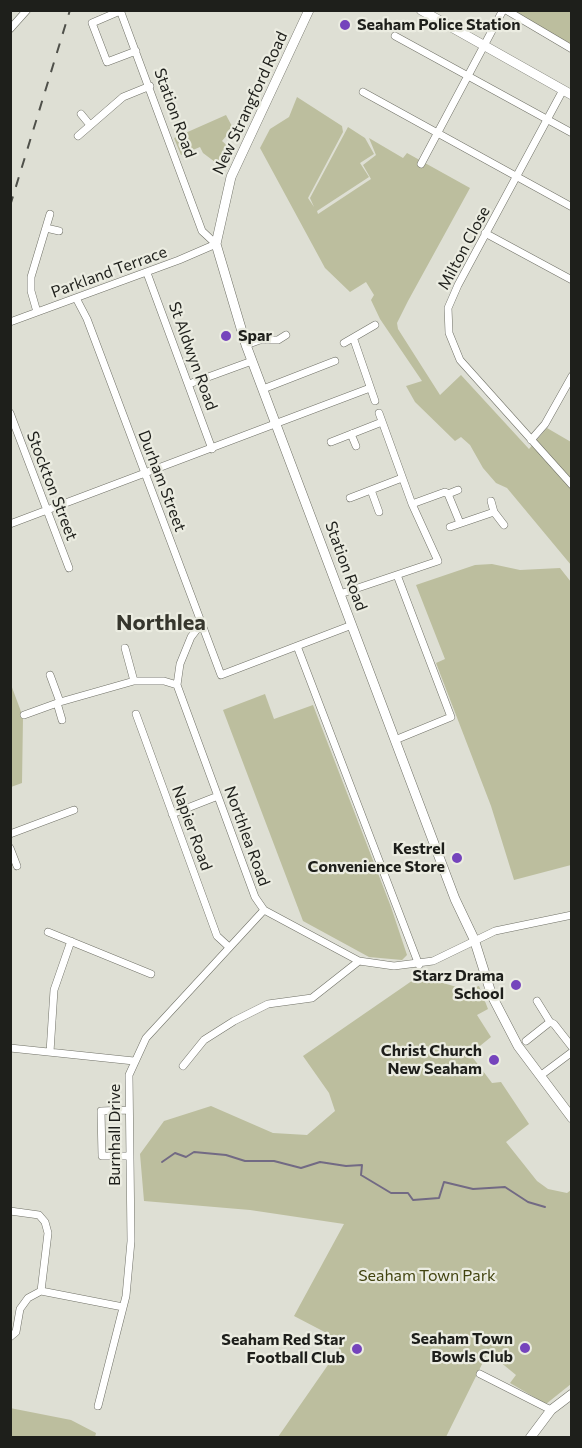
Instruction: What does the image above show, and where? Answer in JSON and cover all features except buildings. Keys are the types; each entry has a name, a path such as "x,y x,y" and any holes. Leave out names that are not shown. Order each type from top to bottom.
{"main road":[{"name":"New Strangford Road","path":"216,244 231,177 309,10"},
{"path":"421,10 567,92"},
{"name":"Station Road","path":"216,244 246,345 262,389 455,899 474,939 497,1010 540,1076 572,1118"},
{"path":"532,1437 551,1410 572,1394"}],"street":[{"path":"10,29 27,10"},
{"path":"420,164 505,10 572,49"},
{"path":"120,11 92,23 107,62 136,51"},
{"name":"Station Road","path":"120,11 150,86 202,231 216,244"},
{"path":"395,36 572,132"},
{"path":"78,136 123,97 150,86"},
{"path":"363,92 572,207"},
{"name":"Milton Close","path":"567,92 547,118 485,233 448,308 448,333 460,360 572,485"},
{"path":"81,114 90,125"},
{"path":"37,312 31,291 31,277 50,214"},
{"path":"46,228 59,231"},
{"path":"485,233 572,280"},
{"name":"Parkland Terrace","path":"10,322 147,273 216,244"},
{"name":"St Aldwyn Road","path":"147,273 212,449"},
{"name":"Durham Street","path":"76,298 87,319 221,675 297,646"},
{"path":"345,343 354,340 375,325"},
{"path":"246,345 260,340 278,340 286,335"},
{"path":"354,340 375,401"},
{"path":"189,384 252,361"},
{"path":"262,389 335,362"},
{"path":"531,440 545,424 572,376"},
{"path":"10,524 370,388"},
{"name":"Stockton Street","path":"10,413 69,568"},
{"path":"340,594 438,561 412,504 379,413"},
{"path":"331,442 382,422"},
{"path":"351,434 356,446"},
{"path":"350,498 402,478"},
{"path":"371,490 380,512"},
{"path":"412,504 441,492 448,494 459,490"},
{"path":"448,494 460,523"},
{"path":"491,501 494,512 504,525"},
{"path":"450,527 494,512"},
{"path":"395,740 451,717 397,575"},
{"path":"24,715 58,702 134,681 164,681 177,685 180,664 191,638 201,624"},
{"path":"352,625 297,646 419,965"},
{"path":"125,648 134,681"},
{"path":"50,675 62,720"},
{"name":"Northlea Road","path":"177,685 255,897 264,910 359,961 394,966 419,965 433,961 474,939 495,931 572,915"},
{"name":"Napier Road","path":"136,714 217,936 229,947"},
{"path":"172,814 218,796"},
{"path":"10,834 74,810"},
{"path":"10,848 17,866"},
{"name":"Burnhall Drive","path":"98,1406 123,1307 131,1241 129,1075 146,1038 264,910"},
{"path":"48,932 151,974"},
{"path":"50,1052 54,990 71,941"},
{"path":"183,1066 204,1040 234,1020 268,1004 312,998 359,961"},
{"path":"537,1001 550,1022 572,1047"},
{"path":"526,1041 550,1022"},
{"path":"10,1048 134,1061"},
{"path":"540,1076 572,1052"},
{"path":"128,1110 100,1111 102,1156 129,1156"},
{"path":"10,1211 39,1215 45,1222 48,1233 41,1291"},
{"path":"10,1337 16,1332 20,1309 28,1298 41,1291 123,1307"},
{"path":"480,1374 551,1410"}],"green space":[{"path":"511,11 571,11 571,44 544,29"},
{"path":"297,97 342,126 343,132 308,198 314,207 310,198 348,127 365,138 374,154 360,163 369,177 317,211 318,214 371,179 363,165 376,155 369,138 403,158 407,153 470,188 408,301 397,323 398,329 440,395 461,375 529,449 547,428 571,442 571,565 507,488 496,483 483,468 470,445 461,437 455,441 415,402 406,386 422,381 380,319 371,300 374,295 366,282 350,292 325,268 260,148 270,129 289,117"},
{"path":"226,115 233,128 222,141 231,149 219,165 203,153 200,147 181,155 174,138"},
{"path":"492,564 520,570 560,568 571,582 571,865 514,880 491,806 436,663 445,659 416,585 475,565"},
{"path":"10,682 23,717 22,783 11,787"},
{"path":"265,694 274,719 313,705 391,907 407,955 402,960 369,957 303,921 223,710"},
{"name":"Seaham Town Park","path":"419,976 467,990 479,986 488,1009 477,1015 491,1037 470,1054 492,1083 501,1082 529,1124 506,1142 537,1181 548,1189 567,1193 571,1190 571,1384 546,1404 510,1383 516,1375 488,1352 446,1437 278,1437 339,1349 340,1340 294,1316 344,1224 250,1210 144,1201 140,1154 164,1121 211,1106 273,1133 307,1135 335,1111 329,1093 303,1056"},
{"path":"10,1408 71,1420 96,1433 95,1437 11,1437"}],"waterway":[{"path":"162,1162 175,1153 186,1157 194,1152 226,1155 245,1161 274,1161 301,1168 320,1162 346,1166 362,1165 361,1175 391,1193 408,1193 413,1200 439,1198 444,1182 473,1189 505,1187 528,1202 545,1207"}],"railway":[{"path":"10,206 70,10"}],"place":[{"name":"Seaham Police Station","path":"345,25"},
{"name":"Spar","path":"226,336"},
{"name":"Kestrel Convenience Store","path":"457,858"},
{"name":"Starz Drama School","path":"516,985"},
{"name":"Christ Church New Seaham","path":"494,1060"},
{"name":"Seaham Town Bowls Club","path":"525,1348"},
{"name":"Seaham Red Star Football Club","path":"357,1349"}],"district":[{"name":"Northlea","path":"161,623"}]}
